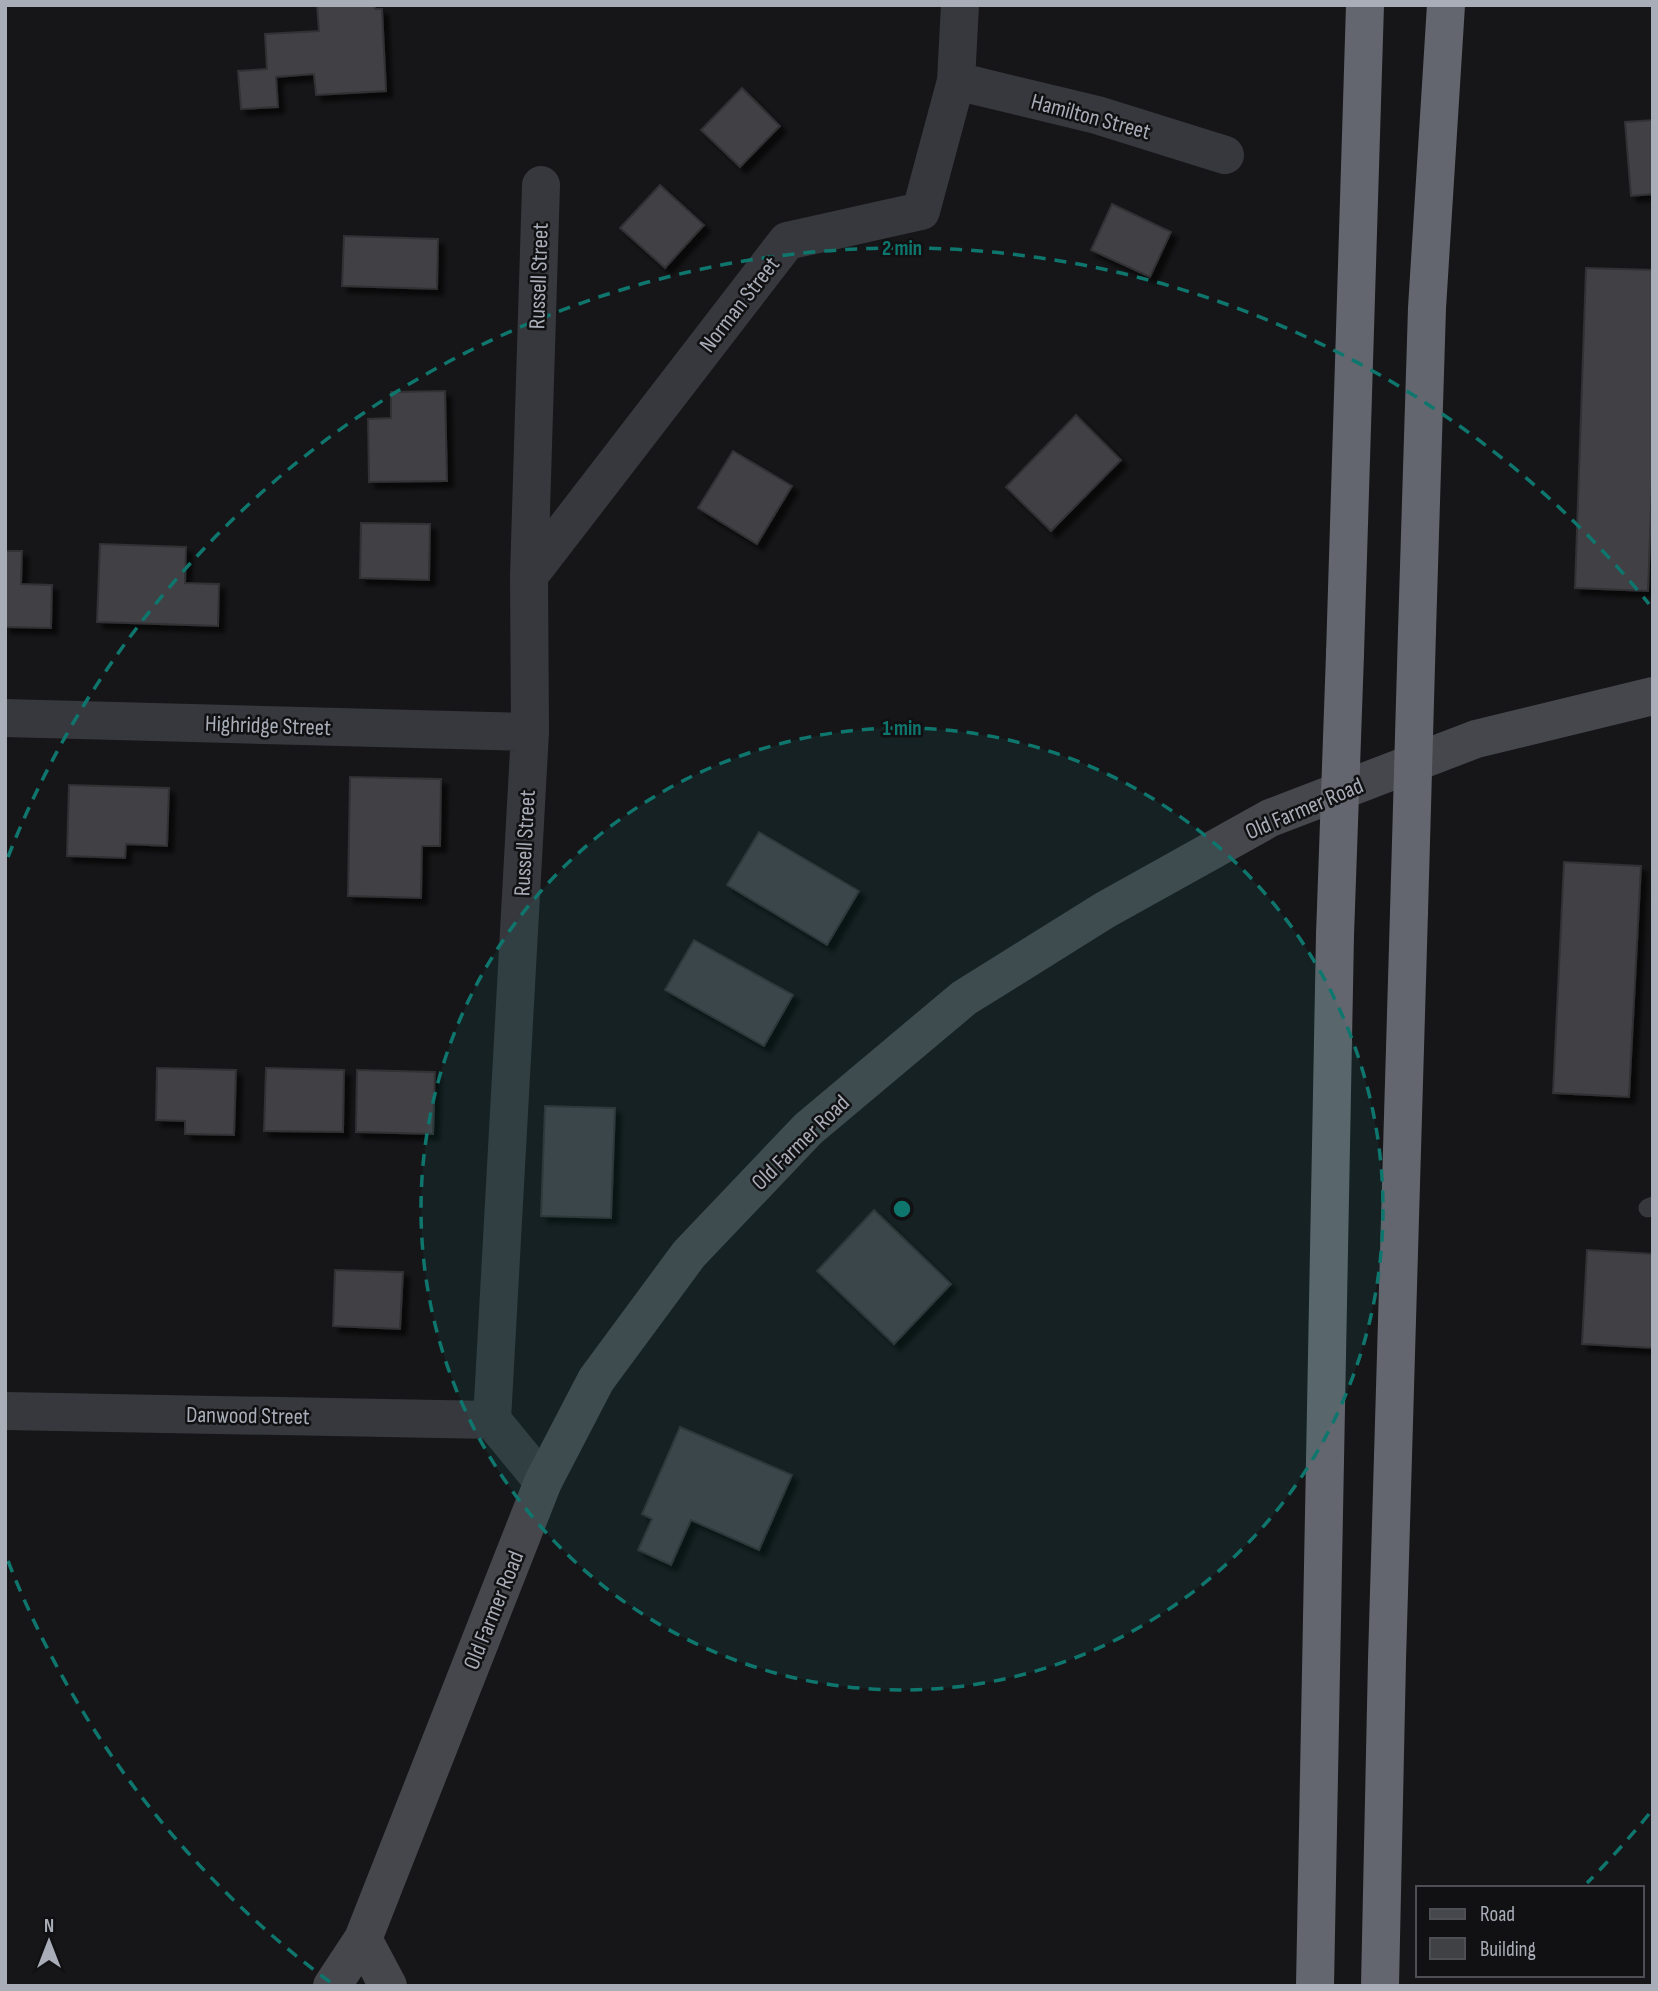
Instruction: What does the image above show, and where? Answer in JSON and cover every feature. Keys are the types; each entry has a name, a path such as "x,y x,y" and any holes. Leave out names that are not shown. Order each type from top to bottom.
{"highway":[{"path":"1315,1986 1335,935 1365,5"},
{"path":"1380,1986 1427,308 1447,5"}],"street":[{"name":"Norman Street","path":"529,576 787,240 921,211 956,81 960,5"},
{"name":"Hamilton Street","path":"956,81 1097,115 1225,155"},
{"name":"Russell Street","path":"492,1420 530,732 529,576 541,184"},
{"name":"Old Farmer Road","path":"332,1986 363,1939 543,1482 596,1380 689,1254 808,1129 964,998 1104,911 1270,818 1476,739 1653,695"},
{"name":"Highridge Street","path":"5,718 530,732"},
{"name":"Danwood Street","path":"5,1410 492,1420"},
{"path":"492,1420 543,1482"},
{"path":"363,1939 388,1986"}],"building":[{"path":"317,5 375,5 375,9 382,9 386,91 316,95 314,74 276,77 278,107 241,109 238,71 267,69 265,34 319,31"},
{"path":"742,88 780,126 740,167 701,130"},
{"path":"1653,120 1653,194 1631,196 1625,122"},
{"path":"660,185 704,225 665,268 620,228"},
{"path":"1112,204 1171,232 1150,277 1091,250"},
{"path":"344,236 438,239 437,289 342,286"},
{"path":"1586,268 1653,270 1653,454 1648,591 1575,588"},
{"path":"445,391 447,481 369,482 368,419 391,418 391,392"},
{"path":"1076,415 1121,460 1051,531 1006,487"},
{"path":"733,451 792,486 757,544 698,508"},
{"path":"361,523 430,524 429,580 360,578"},
{"path":"100,544 186,547 185,583 219,584 218,626 97,622"},
{"path":"5,551 22,551 21,584 52,585 51,628 5,627"},
{"path":"350,777 441,779 440,846 422,846 421,898 348,896"},
{"path":"69,785 169,788 167,846 126,844 125,858 67,856"},
{"path":"759,832 859,891 827,945 727,885"},
{"path":"1564,862 1641,866 1629,1097 1553,1093"},
{"path":"694,940 793,995 764,1046 665,990"},
{"path":"157,1068 236,1070 234,1135 185,1134 185,1121 156,1120"},
{"path":"266,1068 344,1070 343,1132 264,1131"},
{"path":"357,1070 435,1072 433,1134 356,1132"},
{"path":"545,1106 615,1108 611,1218 541,1216"},
{"path":"874,1210 951,1284 894,1344 817,1271"},
{"path":"1587,1250 1653,1254 1653,1348 1582,1344"},
{"path":"335,1270 403,1272 400,1329 333,1326"},
{"path":"680,1427 792,1475 759,1550 691,1520 671,1565 638,1550 652,1519 642,1514"}]}
